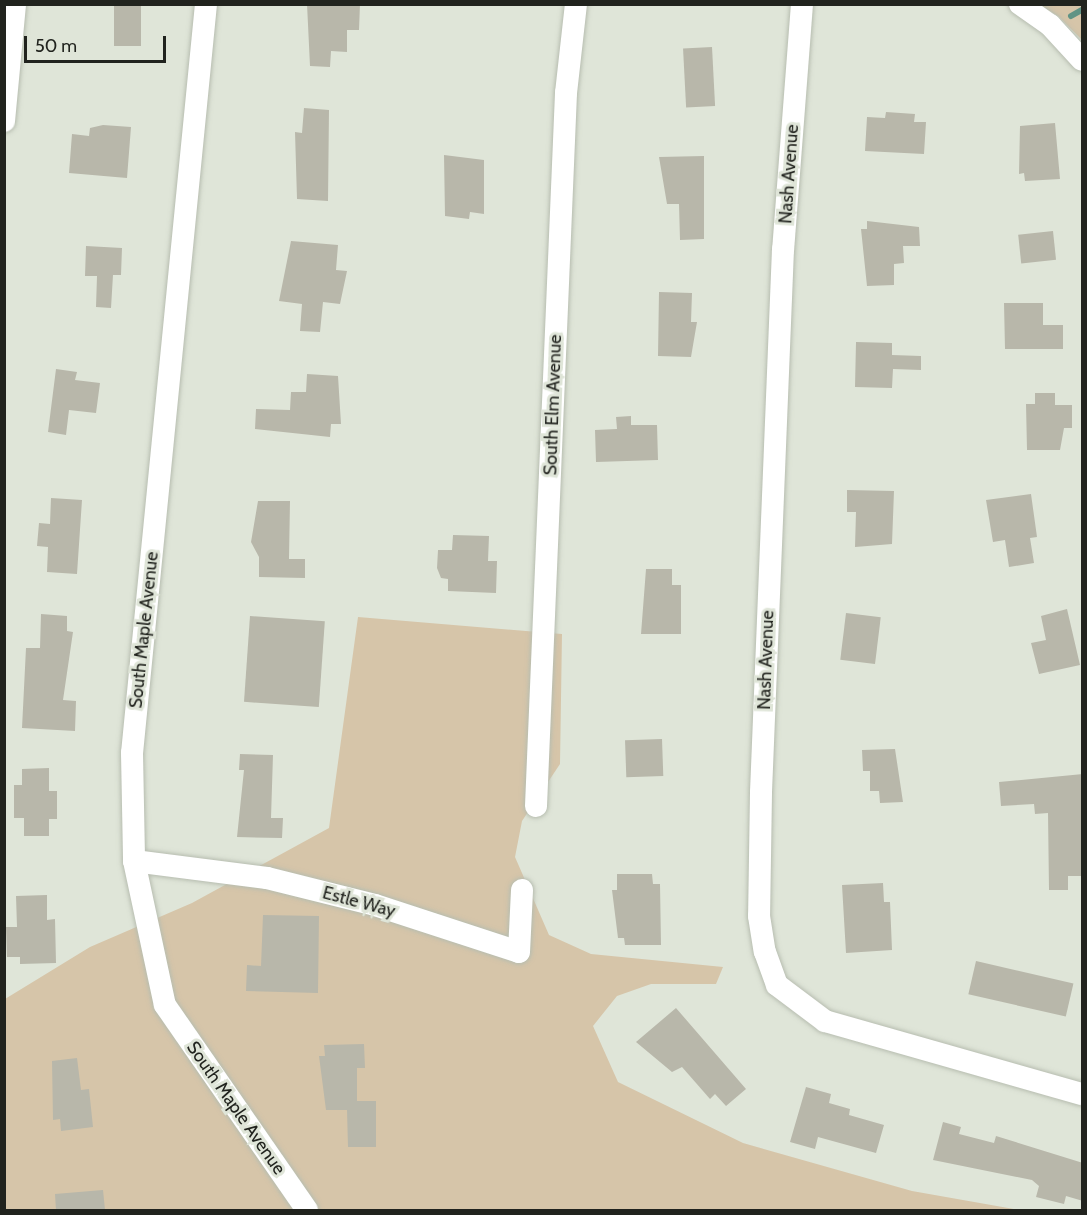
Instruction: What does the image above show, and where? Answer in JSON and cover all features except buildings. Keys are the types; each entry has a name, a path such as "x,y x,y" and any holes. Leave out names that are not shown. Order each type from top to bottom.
{"street":[{"path":"4,121 15,4"},
{"name":"South Maple Avenue","path":"206,4 132,753 134,861 165,1005 307,1210"},
{"name":"South Elm Avenue","path":"536,806 566,105 576,4"},
{"name":"Nash Avenue","path":"802,4 783,249 761,793 759,916 765,952 777,985 825,1021 1083,1094"},
{"path":"1020,4 1050,25 1083,60"},
{"name":"Estle Way","path":"134,861 278,881 375,905 519,952 522,890"}],"shaded area":[{"path":"1040,5 1082,5 1082,40 1058,16"},
{"path":"358,617 562,634 560,764 522,821 515,857 549,935 591,954 723,967 716,984 651,984 617,996 593,1026 618,1082 743,1143 912,1191 1020,1210 5,1210 5,999 90,947 192,903 329,828"}],"waterway":[{"path":"1071,16 1082,10"}]}
